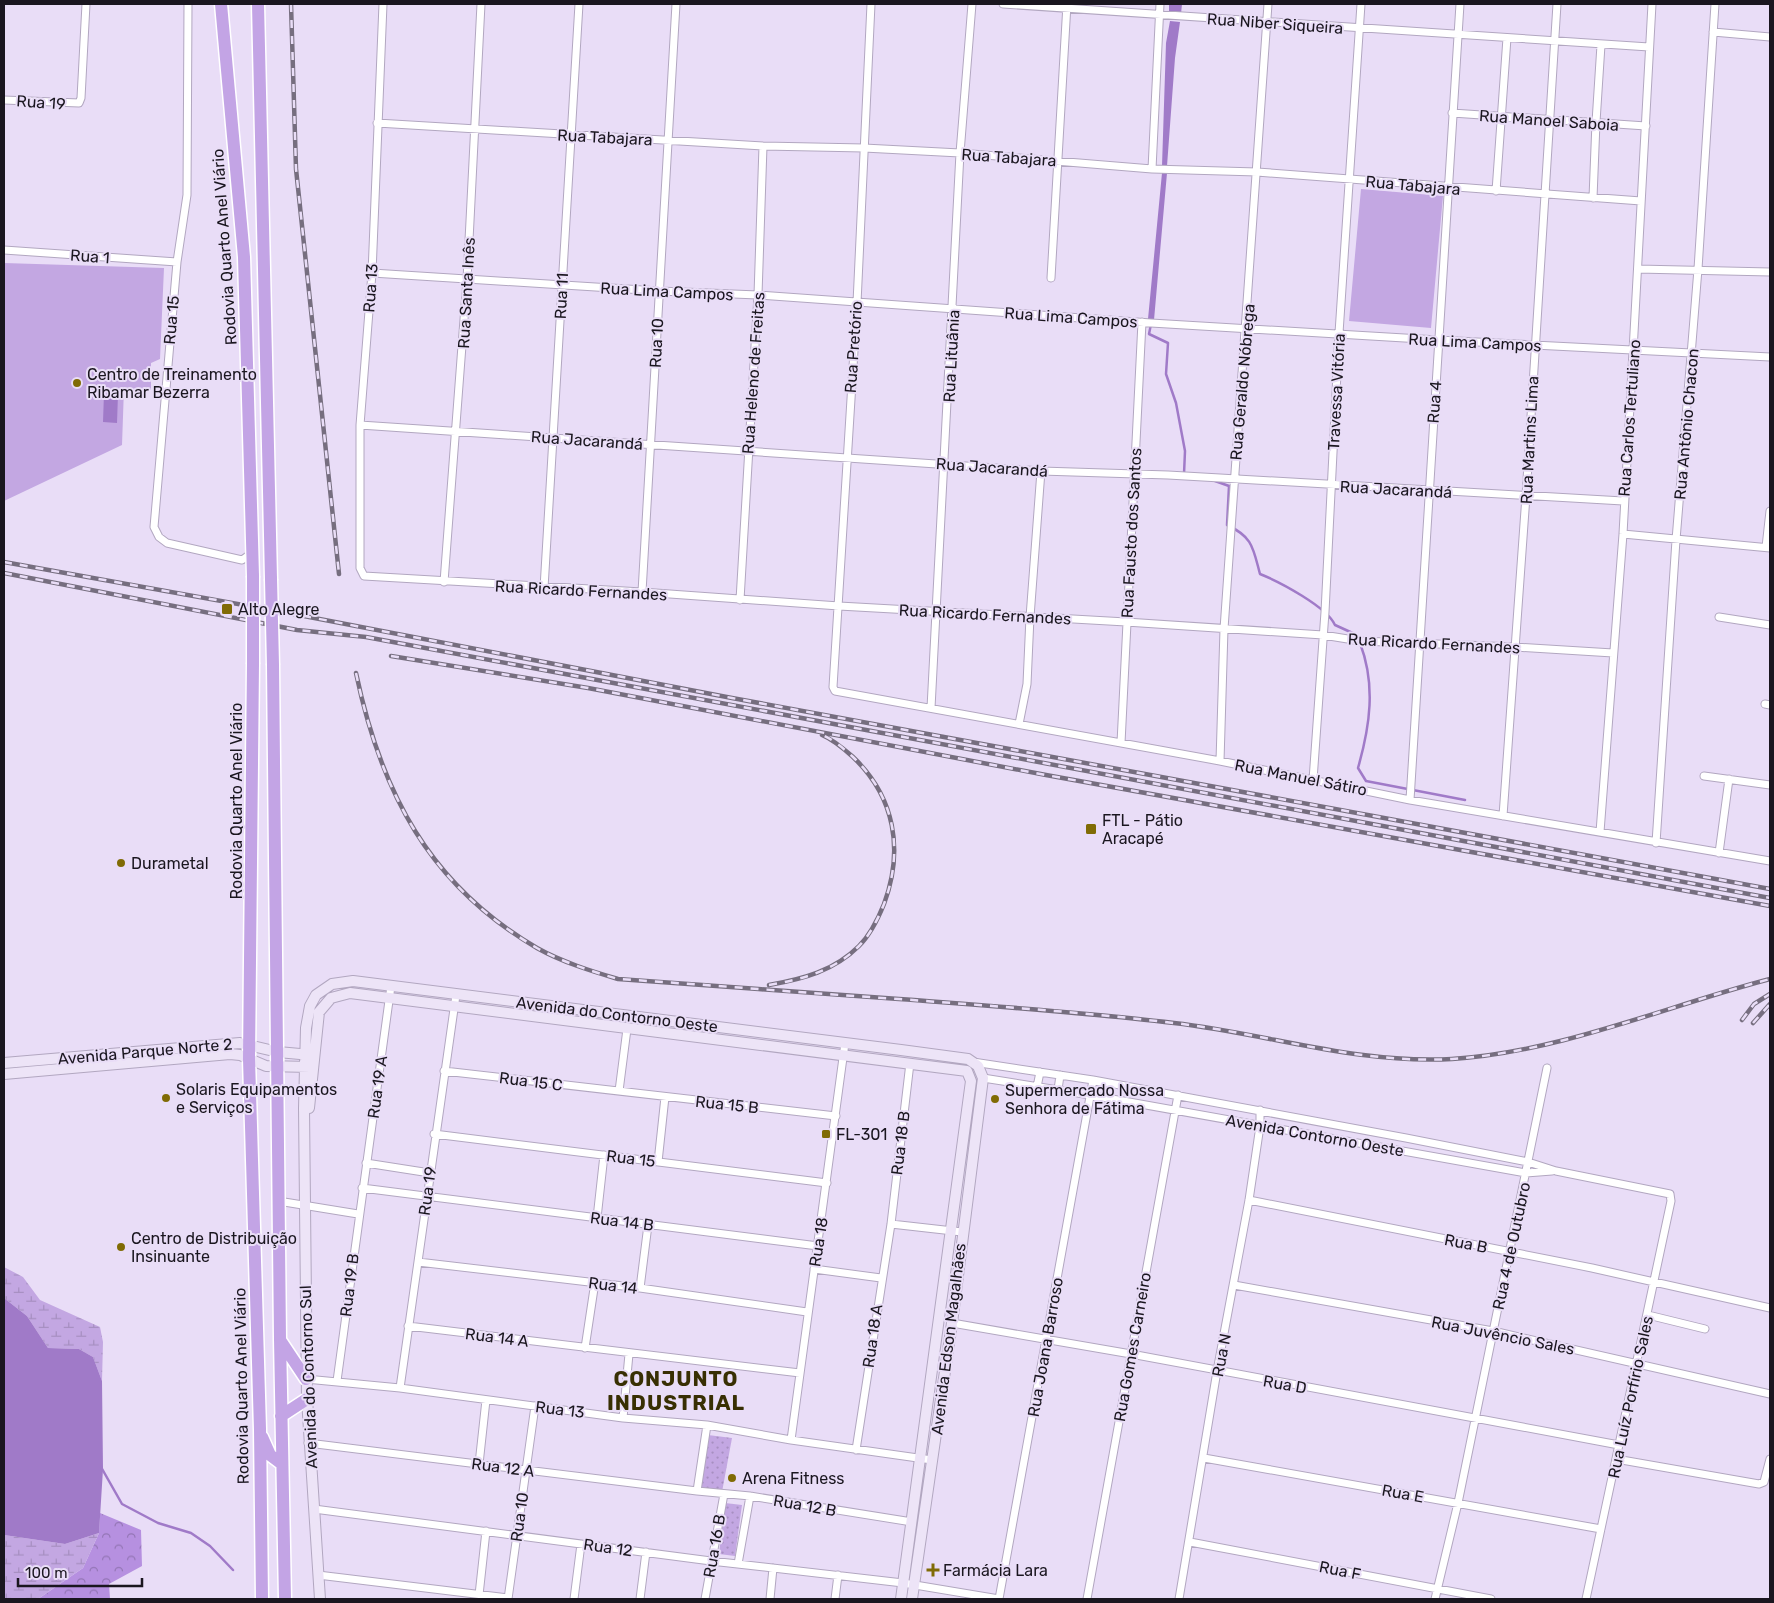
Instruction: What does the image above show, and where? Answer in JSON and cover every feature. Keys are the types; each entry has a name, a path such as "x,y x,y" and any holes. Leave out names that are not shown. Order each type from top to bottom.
{"highway":[{"name":"Rodovia Quarto Anel Viário","path":"221,4 244,257 253,576 249,1059 260,1430 262,1599"},
{"path":"258,4 273,664 278,1201 285,1599"},
{"path":"280,1339 306,1379"},
{"path":"281,1416 307,1399"},
{"path":"260,1430 270,1455 282,1464"},
{"path":"261,1581 273,1576 280,1578 285,1583"}],"street":[{"name":"Rua 19","path":"4,100 79,103 81,98 86,4"},
{"name":"Rua 15","path":"188,4 187,195 177,262 154,527 159,537 167,543 242,560 252,553"},
{"name":"Rua 13","path":"361,571 360,425 372,273 383,4"},
{"name":"Rua Santa Inês","path":"444,582 467,280 481,4"},
{"name":"Rua 11","path":"544,588 579,4"},
{"name":"Rua 10","path":"642,592 676,4"},
{"name":"Rua Pretório","path":"834,689 871,4"},
{"name":"Rua Lituânia","path":"932,708 946,463 960,153 972,4"},
{"name":"Rua Niber Siqueira","path":"1003,4 1066,6 1159,15 1649,47"},
{"path":"1152,169 1160,4"},
{"name":"Rua Geraldo Nóbrega","path":"1220,761 1224,629 1247,328 1268,4"},
{"name":"Travessa Vitória","path":"1313,780 1323,635 1339,333 1361,29 1361,4"},
{"name":"Rua 4","path":"1410,800 1460,4"},
{"name":"Rua Martins Lima","path":"1503,816 1526,496 1556,4"},
{"name":"Rua Carlos Tertuliano","path":"1600,832 1622,534 1652,4"},
{"name":"Rua Antônio Chacon","path":"1656,843 1676,540 1698,269 1715,4"},
{"path":"1051,278 1066,6"},
{"path":"1713,32 1770,37"},
{"path":"1496,191 1507,38"},
{"path":"1594,198 1601,45"},
{"name":"Rua Manoel Saboia","path":"1452,113 1646,126"},
{"name":"Rua Tabajara","path":"377,124 474,128 570,136 763,146 864,148 960,153 1152,169 1257,172 1641,201"},
{"name":"Rua Heleno de Freitas","path":"740,600 758,295 763,146"},
{"name":"Rua 1","path":"4,250 177,262"},
{"path":"1638,268 1770,272"},
{"name":"Rua Lima Campos","path":"372,273 659,292 758,295 1142,322 1438,340 1770,357"},
{"name":"Rua Fausto dos Santos","path":"1121,743 1142,322"},
{"name":"Rua Jacarandá","path":"360,425 1041,470 1135,473 1623,502"},
{"path":"1019,724 1028,684 1030,617 1041,470"},
{"path":"1622,534 1768,548 1770,511"},
{"name":"Rua Ricardo Fernandes","path":"361,571 364,576 444,582 642,592 740,600 1126,622 1323,635 1360,641 1613,653"},
{"path":"1719,617 1770,624"},
{"name":"Rua Manuel Sátiro","path":"834,689 836,692 1220,761 1410,800 1770,862"},
{"path":"1704,776 1770,785"},
{"path":"1718,853 1729,779"},
{"name":"Avenida do Contorno Oeste","path":"310,1055 306,1028 310,1006 323,989 332,984 353,981 564,1009 741,1029 968,1059 973,1062"},
{"name":"Rua 19 A","path":"362,1188 391,986"},
{"name":"Avenida do Contorno Oeste","path":"309,1066 319,1012 331,998 350,993 628,1029 910,1062 966,1070 971,1081"},
{"name":"Rua 19","path":"400,1388 434,1134 456,995"},
{"path":"562,1020 564,1009"},
{"path":"585,1023 586,1011"},
{"path":"719,1040 720,1027"},
{"path":"619,1091 628,1029"},
{"path":"740,1042 741,1029"},
{"name":"Avenida Parque Norte 2","path":"4,1063 240,1043 278,1052 310,1055"},
{"name":"Rua 18","path":"791,1440 845,1043"},
{"name":"Avenida Parque Norte 2","path":"4,1074 230,1054 249,1059 255,1063 278,1067 309,1066"},
{"path":"65,1057 66,1068"},
{"path":"30,1060 31,1072"},
{"name":"Rua 18 B","path":"891,1224 910,1062"},
{"path":"973,1062 980,1069 983,1078"},
{"name":"Avenida Contorno Oeste","path":"973,1062 1093,1080 1260,1110 1528,1162 1556,1171 1670,1194"},
{"name":"Avenida do Contorno Sul","path":"309,1066 304,1206 306,1379 308,1443 320,1599"},
{"name":"Rua 4 de Outubro","path":"1435,1599 1458,1503 1547,1068"},
{"name":"Rua 15 C","path":"444,1071 619,1091"},
{"path":"1037,1087 1040,1072"},
{"path":"1058,1090 1060,1075"},
{"name":"Avenida Contorno Oeste","path":"983,1078 1090,1095 1526,1173 1556,1171"},
{"name":"Avenida Edson Magalhães","path":"901,1599 908,1583 922,1531 952,1323 962,1232 983,1078"},
{"path":"1090,1095 1093,1080"},
{"name":"Avenida Edson Magalhães","path":"912,1599 908,1583 912,1525 949,1231 971,1081"},
{"name":"Rua 15 B","path":"619,1091 836,1116"},
{"name":"Rua Joana Barroso","path":"999,1599 1090,1095"},
{"name":"Rua Gomes Carneiro","path":"1087,1599 1178,1095"},
{"path":"658,1162 665,1097"},
{"name":"Rua N","path":"1179,1599 1217,1371 1250,1200 1260,1126 1260,1110"},
{"name":"Rua 15","path":"434,1134 827,1183"},
{"path":"1403,1151 1406,1138"},
{"path":"597,1218 604,1155"},
{"path":"366,1163 430,1173"},
{"name":"Rua 14 B","path":"362,1188 818,1246"},
{"name":"Rua 19 B","path":"337,1381 362,1188"},
{"name":"Rua Luíz Porfírio Sales","path":"1586,1599 1636,1363 1655,1284 1672,1200 1670,1194"},
{"name":"Rua B","path":"1250,1200 1592,1268 1655,1284 1770,1308"},
{"path":"278,1201 358,1214"},
{"path":"640,1288 648,1224"},
{"path":"891,1224 962,1232"},
{"name":"Rua 18 A","path":"856,1450 881,1278 891,1224"},
{"name":"Rua 14","path":"418,1262 595,1282 807,1312"},
{"path":"814,1269 881,1278"},
{"path":"586,1348 595,1282"},
{"name":"Rua Juvêncio Sales","path":"1234,1285 1493,1331 1770,1394"},
{"path":"1648,1315 1705,1329"},
{"name":"Rua D","path":"952,1323 1131,1354 1619,1446"},
{"name":"Rua 14 A","path":"408,1326 800,1373"},
{"path":"623,1418 629,1354"},
{"name":"Rua 13","path":"306,1379 400,1388 623,1418 707,1425 791,1440 932,1460"},
{"path":"479,1464 486,1400"},
{"name":"Rua 10","path":"508,1599 535,1406"},
{"path":"697,1492 707,1425"},
{"name":"Rua 12 A","path":"308,1443 697,1492"},
{"name":"Rua E","path":"1204,1458 1601,1529"},
{"path":"1616,1459 1759,1484 1764,1482 1770,1459"},
{"name":"Rua 12 B","path":"697,1492 750,1496 912,1525"},
{"name":"Rua 16 B","path":"705,1599 724,1494"},
{"path":"738,1564 750,1496"},
{"name":"Rua 12","path":"314,1508 711,1561 908,1583 999,1599"},
{"path":"912,1525 922,1531"},
{"path":"479,1595 486,1531"},
{"name":"Rua F","path":"1190,1542 1491,1599"},
{"path":"574,1599 581,1544"},
{"path":"640,1599 646,1552"},
{"path":"770,1599 774,1568"},
{"path":"836,1599 838,1575"},
{"path":"318,1576 508,1599"}],"green space":[{"path":"1361,189 1443,196 1431,328 1349,321"},
{"name":"Centro de Treinamento Ribamar Bezerra","path":"4,263 164,268 160,359 151,363 151,390 124,388 122,445 4,501"},
{"path":"4,1267 23,1277 40,1300 100,1327 103,1342 102,1381 93,1357 79,1349 48,1348 27,1316 4,1298"},
{"path":"708,1435 732,1438 722,1492 701,1489"},
{"path":"725,1503 742,1505 735,1556 719,1554"},
{"path":"100,1513 141,1530 142,1566 109,1584 110,1599 38,1599 83,1568 99,1533"},
{"path":"99,1533 83,1568 38,1599 4,1599 4,1535 65,1544"}],"shaded area":[{"path":"1169,4 1182,4 1181,14 1169,13"},
{"path":"1170,21 1180,22 1175,58 1167,166 1162,166 1166,43"},
{"path":"1162,173 1167,173 1154,320 1148,319"},
{"path":"104,393 118,394 117,423 103,422"},
{"path":"4,1298 27,1316 48,1348 79,1349 93,1357 102,1381 103,1469 99,1533 65,1544 4,1535"}],"waterway":[{"path":"1151,324 1149,334 1168,343 1166,374 1176,403 1185,451 1184,474"},
{"path":"1215,481 1229,486 1227,525 1236,529 1251,544 1260,574 1313,603 1335,625 1357,635 1358,638"},
{"path":"1360,643 1365,659 1370,690 1366,737 1358,768 1366,781 1465,800"},
{"path":"101,1467 122,1504 158,1523 191,1533 210,1546 233,1570"}],"railway":[{"path":"291,4 296,169 339,574"},
{"path":"4,562 283,612 732,698 1770,889"},
{"path":"4,573 297,630 366,637 1770,898"},
{"path":"391,656 588,688 1046,775 1770,906"},
{"path":"356,673 380,757 396,796 415,832 439,865 467,895 499,923 537,948 566,962 618,979 968,1004 1105,1016 1209,1028 1346,1053 1416,1059 1452,1059 1493,1055 1573,1038 1770,979"},
{"path":"769,985 817,973 829,968 849,955 867,937 884,904 890,884 894,864 894,844 892,825 887,807 878,789 853,757 831,739 822,735"},
{"path":"1742,1020 1754,1004 1770,994"},
{"path":"1753,1023 1770,1004"}],"place":[{"name":"Centro de Treinamento Ribamar Bezerra","path":"77,383"},
{"name":"Alto Alegre","path":"227,609"},
{"name":"FTL - Pátio Aracapé","path":"1091,829"},
{"name":"Durametal","path":"121,863"},
{"name":"Solaris Equipamentos e Serviços","path":"166,1098"},
{"name":"Supermercado Nossa Senhora de Fátima","path":"995,1099"},
{"name":"FL-301","path":"826,1134"},
{"name":"Centro de Distribuição Insinuante","path":"121,1247"},
{"name":"Arena Fitness","path":"732,1478"},
{"name":"Farmácia Lara","path":"933,1570"}],"district":[{"name":"CONJUNTO INDUSTRIAL","path":"676,1391"}]}
